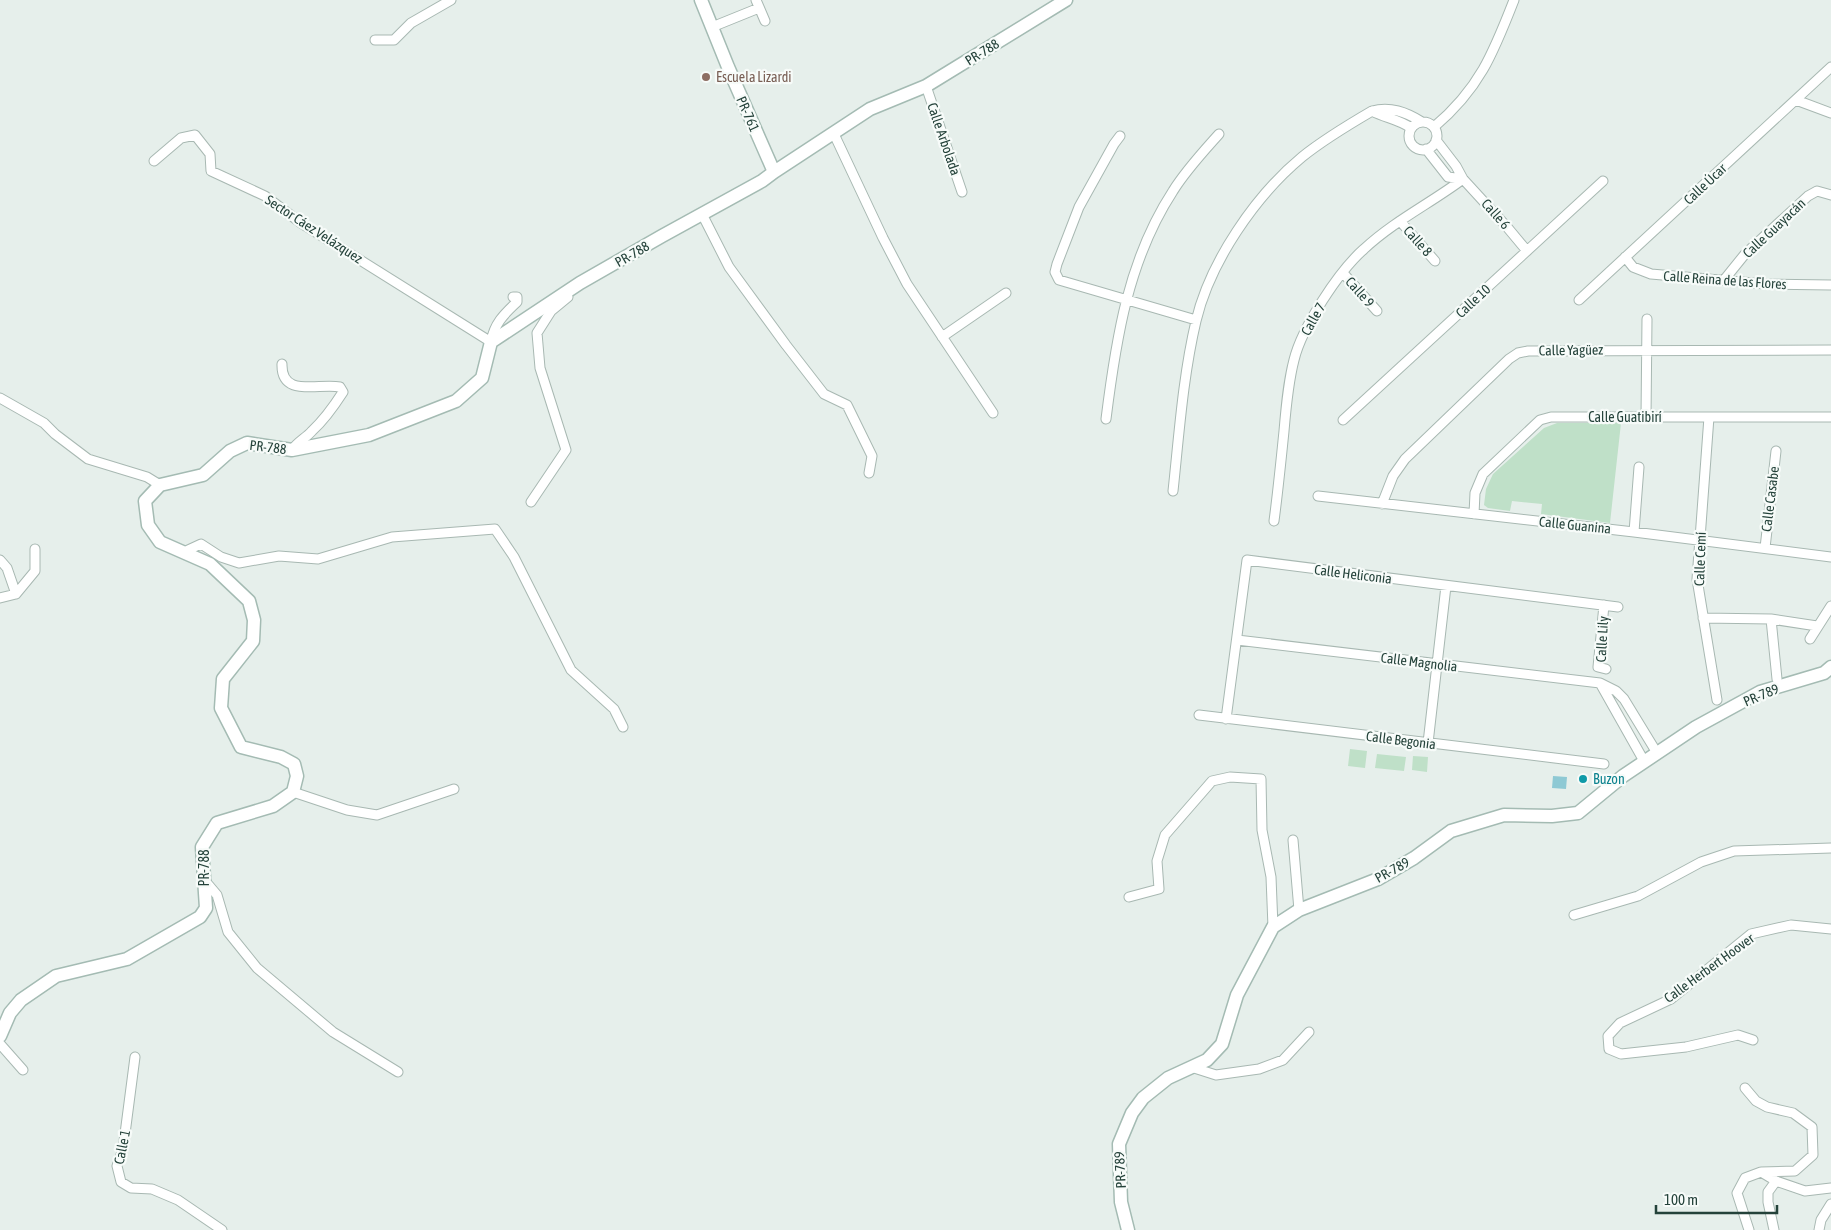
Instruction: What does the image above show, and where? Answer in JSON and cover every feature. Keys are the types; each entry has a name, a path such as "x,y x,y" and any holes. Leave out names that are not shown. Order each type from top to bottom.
{"street":[{"path":"375,40 394,40 411,23 451,0"},
{"name":"PR-761","path":"701,0 774,172"},
{"name":"PR-788","path":"160,485 203,475 230,450 247,443 292,450 369,435 456,401 482,378 491,342 580,283 762,182 774,172 870,109 926,86 1066,0"},
{"path":"1434,127 1453,111 1478,79 1496,45 1514,0"},
{"path":"712,27 757,4 765,21"},
{"name":"Calle Úcar","path":"1579,300 1831,67"},
{"name":"Calle Arbolada","path":"926,86 962,192"},
{"path":"1796,100 1831,113"},
{"path":"1173,491 1186,381 1196,320 1215,270 1245,218 1276,182 1302,158 1334,134 1372,111 1383,108 1411,128"},
{"path":"1391,113 1409,114 1434,127 1436,140 1426,149 1417,148 1410,142 1409,132 1411,128 1422,122"},
{"path":"834,134 903,276 993,413"},
{"path":"1106,419 1114,352 1125,300 1137,260 1155,222 1178,184 1218,134"},
{"name":"Sector Cáez Velázquez","path":"154,161 180,138 196,135 210,154 211,171 265,196 301,223 491,342"},
{"path":"1120,136 1079,207 1055,272 1059,280 1196,320"},
{"name":"Calle 6","path":"1436,140 1456,166 1463,179 1508,227 1527,251"},
{"name":"Calle 6","path":"1426,149 1448,177 1463,179"},
{"name":"Calle 7","path":"1274,521 1294,358 1311,318 1364,249 1400,221 1463,179"},
{"name":"Calle 10","path":"1344,420 1602,181"},
{"name":"Calle Guayacán","path":"1724,280 1745,254 1808,196 1817,191 1831,195"},
{"path":"702,214 729,267 786,344 824,394 847,405 872,456 869,473"},
{"name":"Calle 8","path":"1400,221 1435,260"},
{"name":"Calle Reina de las Flores","path":"1625,257 1633,267 1651,274 1765,284 1831,285"},
{"name":"Calle 9","path":"1343,274 1378,311"},
{"path":"531,502 566,450 540,368 537,332 551,311 576,290 580,283"},
{"path":"942,337 1006,293"},
{"path":"491,342 493,331 505,312 517,302 517,296 513,297"},
{"path":"1646,417 1647,319"},
{"name":"Calle Yagüez","path":"1382,504 1393,476 1405,459 1509,359 1518,353 1528,351 1646,349 1831,350"},
{"path":"282,364 284,378 290,384 307,387 332,385 340,387 343,392 312,432 295,445 292,450"},
{"path":"0,398 44,423 55,434 88,459 147,477 160,485 145,501 148,525 160,542 210,564 249,601 254,620 252,641 224,679 220,708 240,747 281,757 294,764 297,776 293,792 347,810 378,815 454,789"},
{"name":"Calle Guatibirí","path":"1474,514 1475,492 1483,474 1540,420 1551,417 1831,417"},
{"name":"Calle Cemí","path":"1709,417 1696,578 1717,700"},
{"name":"Calle Casabe","path":"1764,548 1776,450"},
{"path":"1634,532 1639,467"},
{"name":"Calle Guanina","path":"1318,496 1634,532 1831,557"},
{"path":"187,553 188,550 201,544 221,557 239,563 279,556 318,559 392,537 496,529 514,557 571,670 614,709 623,727"},
{"path":"0,598 16,594 35,571 35,549"},
{"path":"0,560 7,568 16,594"},
{"name":"Calle Heliconia","path":"1226,719 1247,560 1618,607"},
{"path":"1428,743 1446,586"},
{"name":"Calle Lily","path":"1604,605 1598,667 1606,669"},
{"path":"1810,640 1831,606"},
{"path":"1703,618 1771,619 1817,626"},
{"path":"1771,619 1777,679"},
{"name":"Calle Magnolia","path":"1237,640 1600,683 1616,691 1624,699 1657,753"},
{"name":"PR-789","path":"1128,1230 1121,1202 1119,1144 1132,1113 1143,1098 1168,1078 1207,1060 1222,1044 1237,995 1273,927 1299,910 1378,879 1414,858 1451,831 1504,815 1552,816 1578,813 1623,776 1696,727 1760,692 1824,673 1831,667"},
{"path":"1600,683 1644,761"},
{"name":"Calle Begonia","path":"1199,715 1604,764"},
{"path":"1129,897 1159,889 1157,861 1165,835 1212,781 1230,777 1262,779 1262,830 1270,877 1273,927"},
{"name":"PR-788","path":"0,1036 10,1013 21,1000 56,976 126,959 200,917 206,908 202,847 218,823 273,806 293,792"},
{"path":"1293,840 1299,910"},
{"path":"1574,915 1638,896 1701,862 1734,851 1831,848"},
{"path":"203,882 206,882 217,895 228,932 257,968 333,1032 398,1072"},
{"name":"Calle Herbert Hoover","path":"1753,1040 1738,1035 1686,1047 1621,1054 1609,1049 1608,1036 1620,1022 1671,999 1751,934 1791,925 1831,929"},
{"path":"1191,1068 1216,1075 1259,1069 1282,1060 1309,1032"},
{"path":"0,1044 23,1070"},
{"name":"Calle 1","path":"135,1058 123,1149 117,1166 121,1182 131,1188 152,1189 178,1200 222,1230"},
{"path":"1745,1088 1756,1101 1767,1107 1793,1113 1812,1127 1813,1155 1795,1171 1762,1172 1744,1178 1737,1193 1749,1230"},
{"path":"1762,1172 1776,1181 1805,1191 1831,1188"},
{"path":"1774,1230 1768,1202 1768,1192 1776,1181"},
{"path":"1819,1230 1821,1220 1831,1204"}],"green space":[{"path":"1557,423 1621,423 1610,523 1541,514 1542,504 1512,501 1510,511 1488,508 1484,505 1486,489 1493,474 1544,428"},
{"path":"1350,749 1367,751 1365,768 1348,766"},
{"path":"1377,754 1406,757 1404,771 1375,768"},
{"path":"1413,756 1428,757 1427,772 1412,770"}],"water":[{"path":"1553,776 1567,777 1566,789 1552,788"}],"place":[{"name":"Escuela Lizardi","path":"706,77"},
{"name":"Buzon","path":"1583,779"}]}
